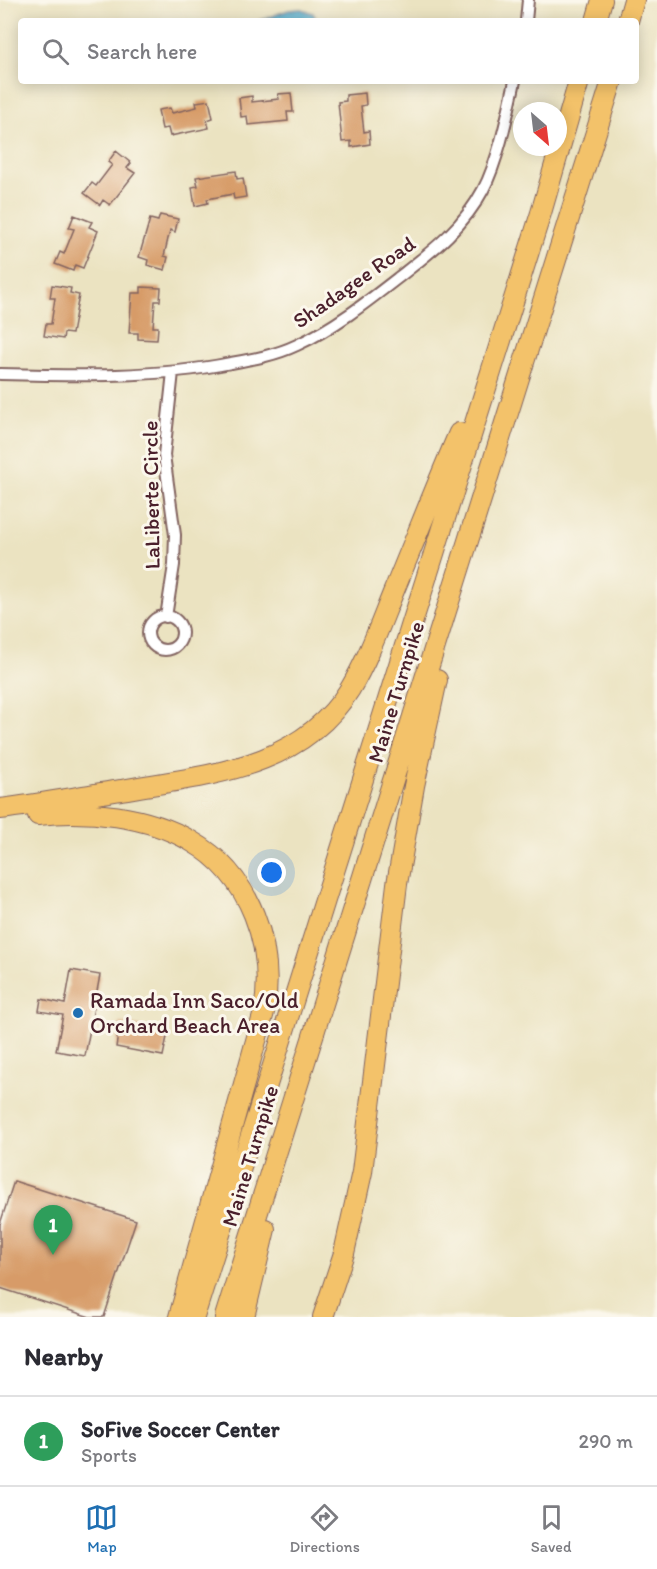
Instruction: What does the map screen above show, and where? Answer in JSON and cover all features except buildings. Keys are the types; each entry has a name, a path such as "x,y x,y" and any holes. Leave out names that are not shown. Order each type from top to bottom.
{"highway":[{"path":"597,18 602,0"},
{"path":"629,18 634,0"},
{"name":"Maine Turnpike","path":"194,1317 541,213 578,84"},
{"name":"Maine Turnpike","path":"225,1317 611,84"},
{"path":"0,809 218,774 286,750 322,724 350,690 365,660 410,557 435,488 498,346"},
{"path":"323,1317 344,1253 362,1172 407,824 466,549"},
{"path":"0,820 66,813 115,818 164,829 203,849 223,867 244,894 259,927 268,976 264,1012 179,1317"},
{"path":"244,1317 294,1095"}],"street":[{"path":"526,18 528,0"},
{"name":"Shadagee Road","path":"0,374 107,375 208,368 256,359 295,346 327,329 365,303 446,240 470,212 484,188 514,84"},
{"name":"LaLiberte Circle","path":"166,616 175,551 174,523 165,455 173,372"}],"water":[{"path":"301,9 313,13 316,18 266,18 289,10"}],"place":[{"name":"Ramada Inn Saco/Old Orchard Beach Area","path":"78,1013"},
{"name":"SoFive Soccer Center","path":"53,1255"}]}
